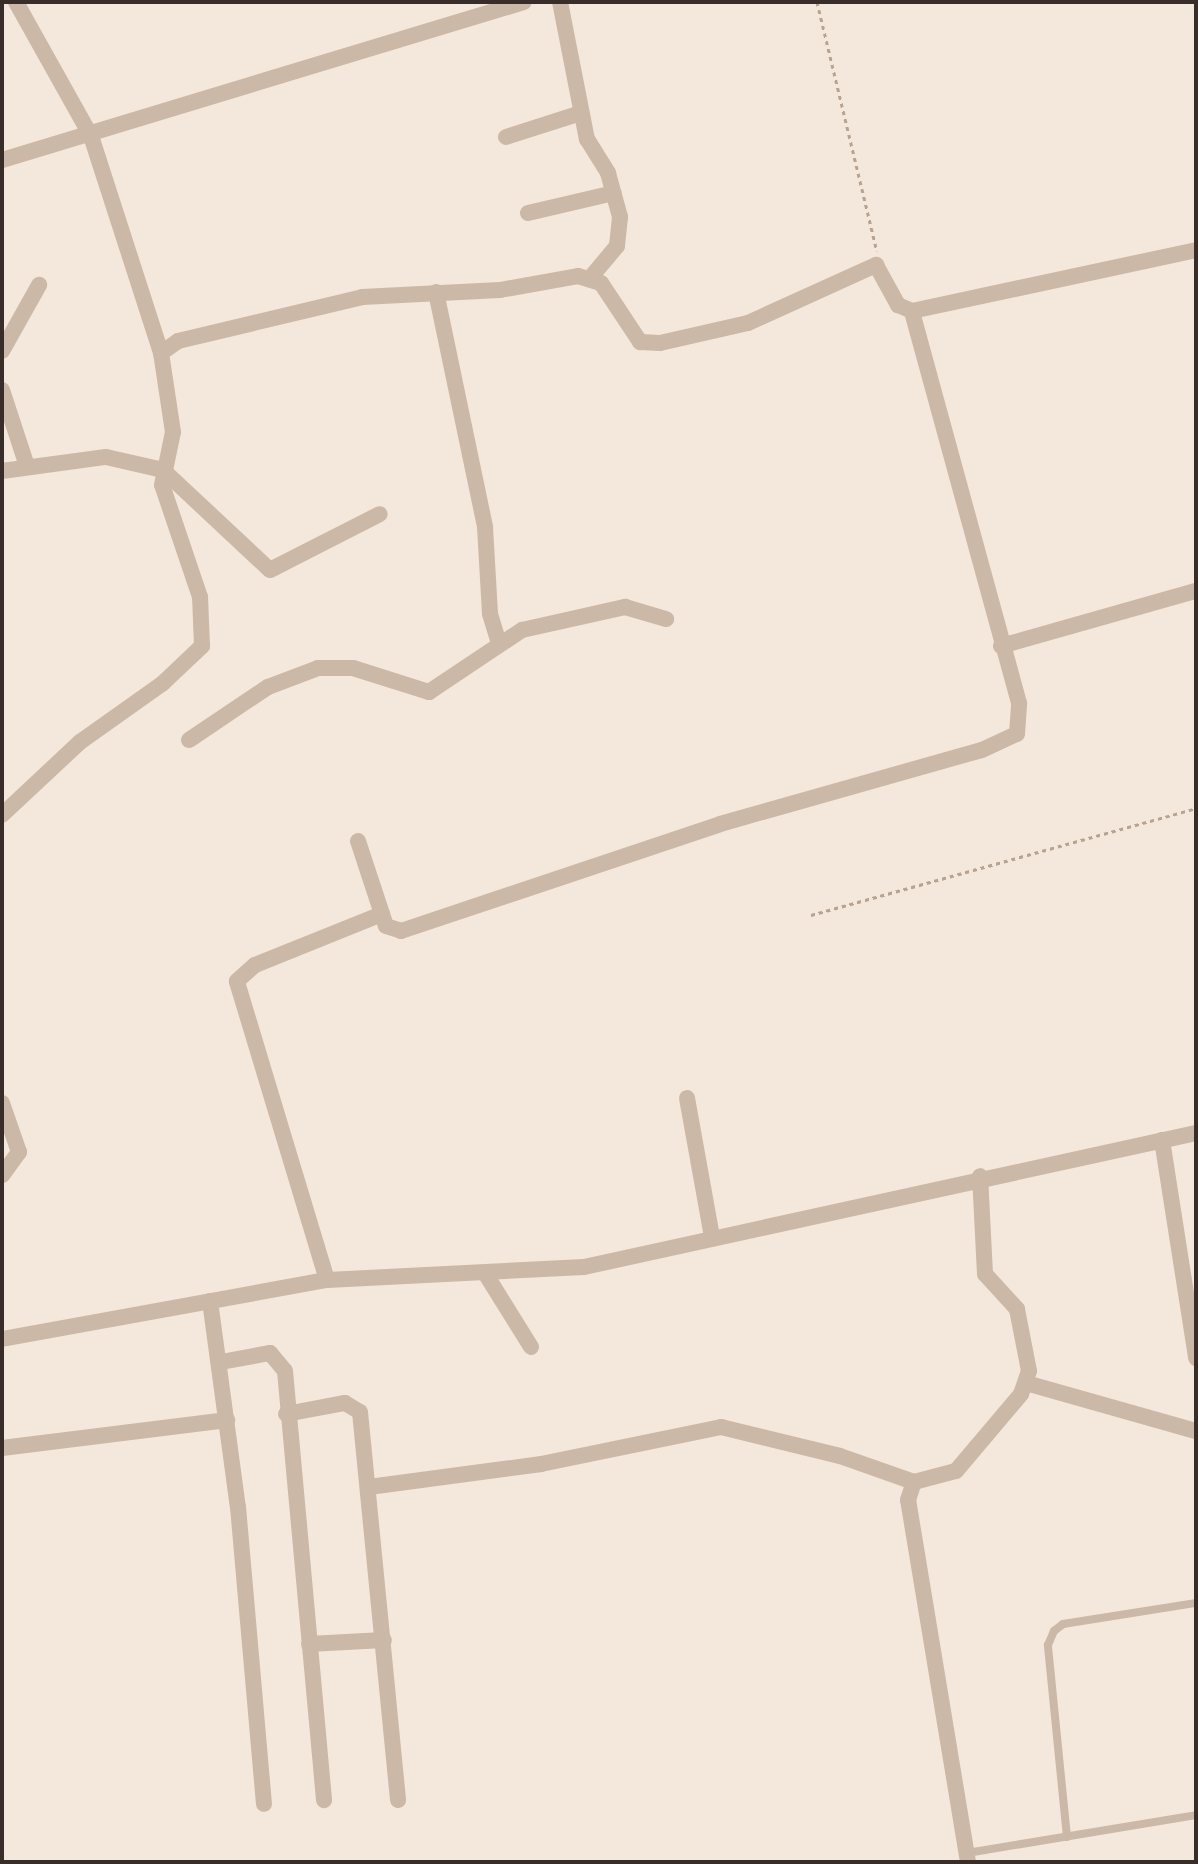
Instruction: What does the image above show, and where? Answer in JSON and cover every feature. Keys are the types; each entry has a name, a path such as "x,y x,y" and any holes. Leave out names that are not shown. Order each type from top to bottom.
{"street":[{"path":"2,815 80,742 163,683 202,646 200,597 165,502 163,470 173,432 161,353 91,136 16,2"},
{"path":"2,160 91,136 524,2"},
{"path":"161,353 178,341 332,303 592,276 620,238 614,193 581,113 560,2"},
{"path":"506,137 581,113"},
{"path":"528,213 614,193"},
{"path":"592,276 640,342 660,343 748,323 864,269 882,269 898,305 912,311 1196,250"},
{"path":"2,351 39,285"},
{"path":"436,292 485,527 490,614 499,644"},
{"path":"358,841 382,914 391,930 412,928 720,824 1003,743 1017,734 1022,720 912,311"},
{"path":"2,390 26,463"},
{"path":"2,471 26,463 117,457 163,470 270,570 380,514"},
{"path":"1001,646 1196,591"},
{"path":"189,740 290,676 338,666 429,692 522,630 612,608 666,619"},
{"path":"327,1280 237,981 255,965 382,914"},
{"path":"687,1098 712,1237"},
{"path":"2,1103 19,1152 2,1175"},
{"path":"2,1339 327,1280 584,1267 980,1176 1196,1133"},
{"path":"1162,1140 1196,1358"},
{"path":"369,1487 541,1464 721,1427 840,1456 914,1482 956,1471 1026,1383 1017,1309 985,1274 980,1176"},
{"path":"485,1273 531,1347"},
{"path":"210,1301 221,1362 264,1804"},
{"path":"221,1362 278,1355 285,1371 286,1414 324,1800"},
{"path":"1026,1383 1196,1431"},
{"path":"286,1414 356,1405 369,1487 398,1800"},
{"path":"2,1448 227,1420"},
{"path":"914,1482 908,1500 967,1857"},
{"path":"309,1644 384,1640"}],"lane":[{"path":"1067,1837 1048,1645 1054,1631 1063,1624 1196,1603"},
{"path":"967,1857 1196,1815"}],"path":[{"path":"817,2 882,269"},
{"path":"811,915 1196,808"}]}
